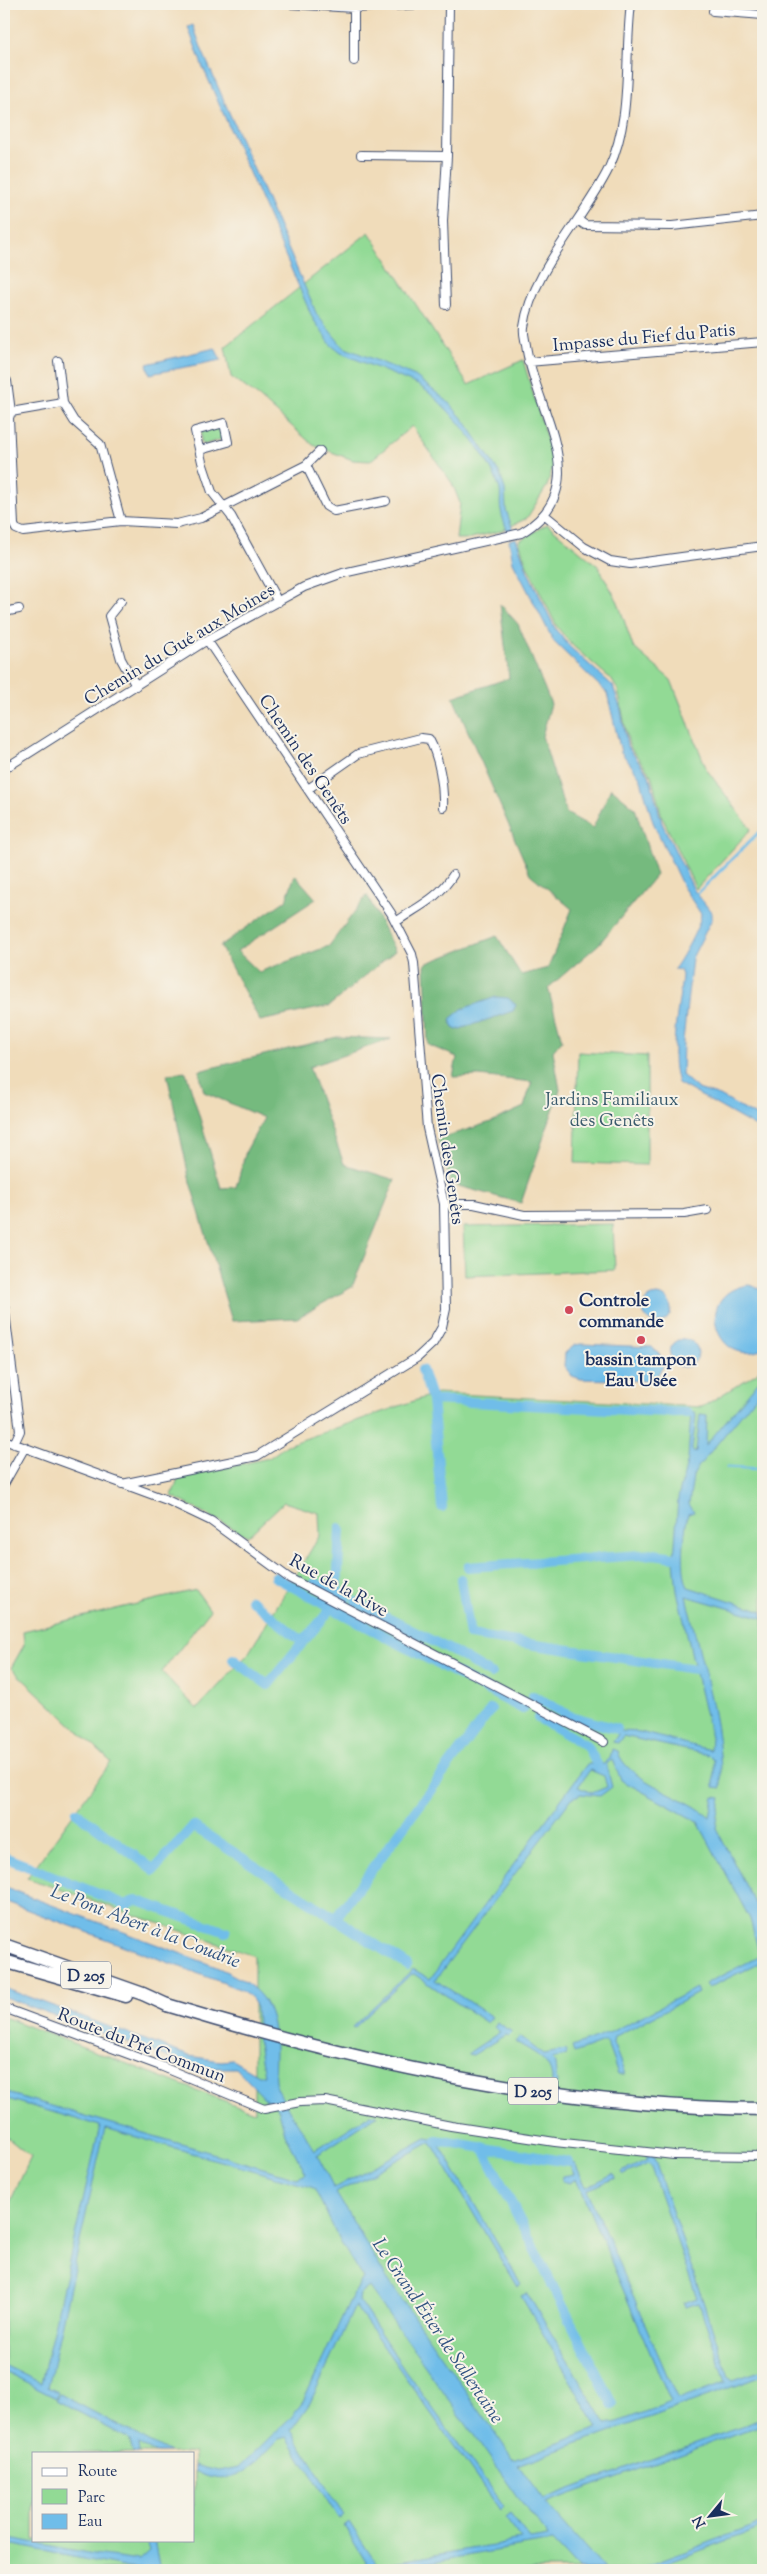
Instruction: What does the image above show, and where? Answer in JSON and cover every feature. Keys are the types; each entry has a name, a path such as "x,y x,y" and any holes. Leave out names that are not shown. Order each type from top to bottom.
{"main road":[{"name":"D 205","path":"4,1945 143,1994 167,2005"},
{"name":"D 205","path":"4,1962 141,2000 167,2005 308,2046 422,2072 542,2092 673,2106 763,2109"}],"street":[{"path":"290,4 354,8 425,4"},
{"path":"446,306 443,221 447,156 450,4"},
{"name":"Chemin du Gué aux Moines","path":"4,769 208,640 318,581 343,573 521,533 536,524 545,514 554,497 558,482 558,451 528,362 523,328 531,297 609,168 621,134 627,90 631,4"},
{"path":"354,8 354,61"},
{"path":"713,11 763,15"},
{"path":"361,155 447,156"},
{"path":"578,220 585,225 672,226 763,216"},
{"name":"Impasse du Fief du Patis","path":"528,362 763,342"},
{"path":"58,361 63,403 74,421 100,444 121,520"},
{"path":"7,381 11,412 14,525 16,529 23,532 121,520 177,524 201,518 306,465 320,451"},
{"path":"11,412 63,403"},
{"path":"200,450 228,442 224,423 195,430 202,462 212,492 231,516 278,602"},
{"path":"306,465 326,506 334,511 386,501"},
{"path":"545,514 584,546 610,562 630,564 763,546"},
{"path":"121,601 109,616 121,659 136,686"},
{"path":"4,612 19,609"},
{"name":"Chemin des Genêts","path":"122,1484 257,1456 418,1357 433,1343 442,1327 446,1309 444,1204 427,1128 412,954 396,922 208,640"},
{"path":"308,789 358,754 421,738 429,739 433,746 444,794 443,807"},
{"path":"396,922 439,893 453,875"},
{"path":"444,1204 474,1204 524,1215 684,1214 707,1210"},
{"path":"4,1305 20,1431 14,1444"},
{"name":"Rue de la Rive","path":"4,1440 167,1500 211,1521 289,1578 604,1742"},
{"path":"4,1484 25,1447"},
{"name":"Route du Pré Commun","path":"4,2008 158,2065 249,2105 269,2109 314,2100 461,2127 616,2149 674,2155 763,2156"}],"green space":[{"path":"369,232 468,385 523,360 554,463 547,486 527,518 501,531 467,539 456,539 460,503 452,483 412,426 370,461 353,460 313,445 259,397 231,377 225,347"},
{"path":"219,427 224,436 222,439 203,445 201,443 201,432"},
{"path":"547,524 598,566 618,602 633,647 671,680 707,770 751,829 696,889 662,817 651,775 629,746 618,690 611,679 573,646 557,627 526,563 519,541"},
{"path":"500,604 518,624 551,704 542,736 566,813 593,828 611,788 635,808 656,875 599,944 548,988 562,1040 553,1051 560,1090 521,1203 451,1184 438,1139 491,1122 524,1107 532,1082 479,1076 453,1077 457,1057 428,1045 425,964 497,936 521,975 548,968 572,909 530,874 453,697 509,678"},
{"path":"295,875 316,899 237,951 259,972 329,946 367,895 395,951 329,1006 260,1021 220,946 286,900"},
{"path":"337,1037 391,1039 309,1067 344,1164 395,1180 352,1287 297,1318 232,1321 190,1182 167,1074 186,1072 221,1188 236,1187 246,1151 264,1118 204,1092 199,1071"},
{"name":"Jardins Familiaux des Genêts","path":"578,1052 647,1056 647,1165 575,1163"},
{"path":"613,1224 615,1270 465,1276 463,1227"},
{"path":"763,1365 763,2570 4,2570 4,2215 31,2157 4,2135 4,2017 254,2112 254,1956 27,1878 111,1762 11,1668 24,1645 23,1631 196,1590 210,1610 162,1672 197,1709 248,1654 320,1535 319,1513 284,1502 248,1536 172,1496 178,1478 269,1458 287,1445 437,1393 702,1407 757,1373"}],"water":[{"path":"193,25 202,50 317,315 343,347 415,376 447,401 464,420 499,472 505,489 506,510 513,530 508,532 504,521 500,507 500,490 494,475 477,446 441,403 418,385 341,353 331,345 313,319 202,65 188,27"},
{"path":"215,348 221,360 150,374 147,364"},
{"path":"516,538 528,572 556,630 571,648 613,686 621,710 627,746 649,775 662,823 694,890 712,913 712,919 692,958 683,1041 682,1075 698,1089 720,1096 763,1120 763,1131 678,1083 675,1070 674,1044 682,975 680,970 674,969 698,926 701,914 683,887 653,822 640,777 621,752 607,693 554,642 513,562 509,540"},
{"path":"496,997 508,998 516,1005 513,1011 457,1030 453,1028 450,1019 462,1009"},
{"path":"749,1285 763,1289 763,1349 747,1353 733,1349 723,1340 717,1328 716,1314 720,1301 731,1291"},
{"path":"657,1295 667,1299 671,1309 667,1319 657,1323 647,1319 643,1309 647,1299"},
{"path":"684,1339 694,1343 698,1353 694,1363 684,1367 674,1363 670,1353 674,1343"},
{"path":"575,1345 652,1347 662,1357 663,1367 655,1378 648,1381 581,1379 572,1376 564,1366 565,1353"},
{"path":"763,1376 763,1388 698,1467 693,1476 689,1504 694,1512 688,1514 685,1531 683,1562 688,1587 763,1611 763,1618 686,1596 710,1691 721,1764 721,1788 714,1787 714,1760 709,1755 623,1736 618,1743 613,1742 620,1731 640,1732 710,1750 711,1738 677,1591 674,1560 678,1498 688,1459 691,1412 695,1412 696,1416 692,1450 694,1453 696,1451 700,1414 707,1415 706,1445"},
{"path":"612,1749 618,1751 623,1761 632,1771 710,1817 714,1797 721,1798 716,1828 763,1919 763,1966 761,1962 708,1988 705,1984 760,1956 750,1919 698,1822 621,1780 612,1760 606,1764 612,1787 600,1796 581,1794 572,1798 435,1980 492,2017 487,2023 414,1974 410,1975 354,2028 352,2027 413,1969 430,1979 587,1764 604,1764 610,1758","holes":["590,1770 604,1776 607,1787 592,1793 578,1787"]},
{"path":"4,1887 214,1966 242,1980 253,1988 261,1996 272,2018 275,2081 277,2087 286,2105 315,2150 371,2114 378,2115 317,2155 334,2188 426,2138 437,2140 521,2284 517,2287 431,2142 336,2193 386,2277 514,2460 598,2428 521,2296 527,2293 606,2424 618,2422 671,2402 576,2179 570,2183 562,2181 563,2176 574,2174 568,2162 575,2163 586,2187 613,2174 615,2178 587,2190 677,2398 681,2399 726,2382 699,2303 685,2307 683,2303 697,2298 650,2165 648,2164 623,2175 622,2172 647,2160 647,2155 653,2155 729,2377 733,2380 763,2370 763,2376 518,2465 543,2499 763,2418 763,2424 546,2503 605,2570 579,2570 552,2541 385,2570 355,2570 365,2566 366,2562 344,2526 349,2522 376,2563 382,2564 522,2540 505,2518 510,2514 530,2539 548,2536 517,2496 369,2287 360,2294 359,2301 405,2370 504,2507 500,2511 355,2306 310,2403 291,2430 344,2516 339,2519 287,2437 279,2439 251,2467 232,2477 221,2479 208,2477 195,2471 195,2465 218,2471 239,2467 290,2418 303,2402 350,2300 363,2279 341,2243 314,2188 105,2128 48,2387 59,2392 56,2398 4,2372 4,2365 41,2383 100,2126 4,2098 4,2092 297,2178 306,2174 285,2134 279,2111 273,2102 268,2102 236,2068 197,2068 4,1997 4,1988 189,2056 221,2061 232,2060 258,2075 264,2075 258,2043 256,2008 252,1999 242,1990 4,1901"},
{"path":"696,1988 698,1993 614,2037 613,2043 625,2074 618,2074 606,2041 574,2053 572,2047 609,2033"},
{"path":"497,2022 512,2032 473,2055 467,2054 500,2032 494,2027"},
{"path":"520,2037 543,2054 565,2050 567,2056 552,2059 555,2064 557,2084 552,2083 546,2063 536,2054 516,2042"},
{"path":"60,2394 168,2452 154,2452 138,2444 139,2452 133,2452 130,2441 127,2438 56,2400"},
{"path":"763,2522 763,2527 649,2570 637,2570"},
{"path":"4,2537 94,2554 139,2560 149,2551 147,2542 154,2542 160,2570 127,2568 4,2543"}],"waterway":[{"path":"697,894 763,828"},
{"path":"422,1370 432,1400 688,1413"},
{"path":"432,1400 442,1507"},
{"path":"727,1467 763,1469"},
{"path":"315,1583 337,1592 340,1528"},
{"path":"468,1567 654,1554 675,1557"},
{"path":"275,1577 332,1608 303,1642"},
{"path":"461,1579 470,1635 695,1669"},
{"path":"337,1592 346,1598"},
{"path":"233,1659 268,1685 303,1642 251,1600"},
{"path":"356,1602 456,1653 491,1674"},
{"path":"332,1608 523,1709"},
{"path":"533,1696 570,1716 617,1729"},
{"path":"335,1919 491,1709"},
{"path":"538,1718 586,1745 597,1764"},
{"path":"76,1812 154,1870 193,1826 407,1965"},
{"name":"Le Pont Abert à la Coudrie","path":"4,1857 126,1905 136,1900 226,1932"},
{"path":"437,2140 568,2162"},
{"path":"483,2147 612,2404"}],"place":[{"name":"Controle commande","path":"569,1310"},
{"name":"bassin tampon Eau Usée","path":"641,1340"}],"water label":[{"name":"Le Grand Étier de Sallertaine","path":"439,2330"}]}
